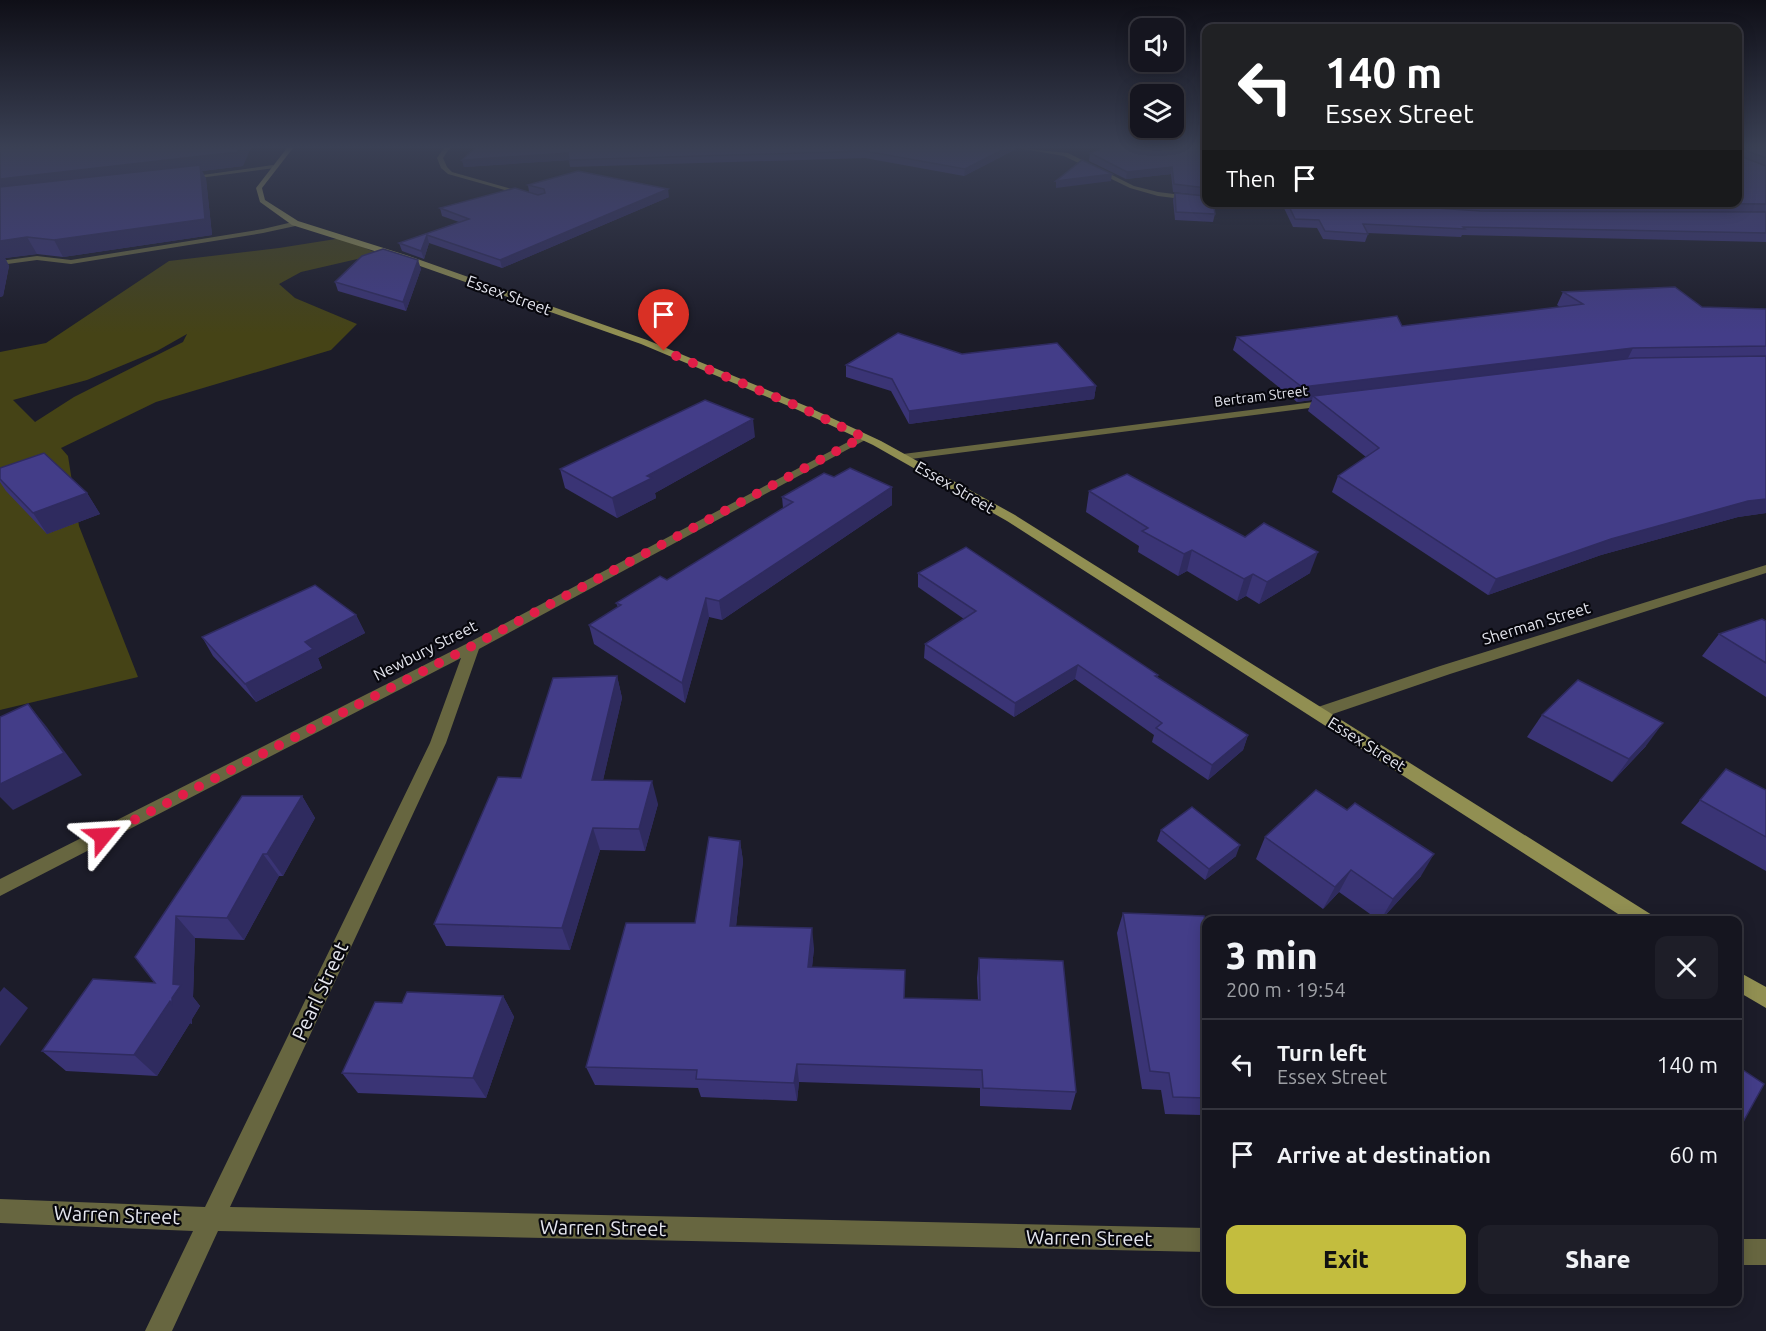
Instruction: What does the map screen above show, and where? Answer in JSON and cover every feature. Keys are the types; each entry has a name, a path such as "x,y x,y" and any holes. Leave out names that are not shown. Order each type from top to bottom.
{"main road":[{"name":"Essex Street","path":"276,210 297,223 406,258 644,342 802,408 903,457 1011,518 1637,916"},
{"path":"1742,983 1766,998"}],"street":[{"path":"0,263 37,258 71,262 263,231 297,223"},
{"name":"Bertram Street","path":"903,457 1335,402"},
{"name":"Newbury Street","path":"0,888 472,646 863,437"},
{"name":"Sherman Street","path":"1318,713 1445,670 1766,569"},
{"name":"Pearl Street","path":"158,1331 438,743 472,646"},
{"name":"Warren Street","path":"0,1211 211,1219 1202,1240"},
{"path":"1742,1252 1766,1252"}],"shaded area":[{"path":"342,238 379,254 301,272 279,284 295,298 357,324 331,350 156,402 61,448 68,456 79,526 138,677 0,710 0,352 46,343 169,261","holes":["187,334 183,342 74,397 35,422 13,400 87,380 157,351"]}],"building":[{"path":"0,210 204,210 205,219 54,240 27,237 0,241"},
{"path":"446,210 618,210 500,260 427,235 421,251 399,243 469,219"},
{"path":"1176,210 1214,210 1215,214 1176,212"},
{"path":"1291,210 1766,212 1766,233 1463,227 1465,229 1363,224 1368,234 1325,231 1319,220 1295,219"},
{"path":"383,249 418,260 403,302 335,282 362,256"},
{"path":"1675,287 1702,307 1766,309 1766,346 1633,348 1302,387 1237,337 1397,316 1402,326 1583,304 1563,292"},
{"path":"898,333 962,354 1057,343 1096,386 909,411 892,379 846,365"},
{"path":"1766,356 1766,499 1748,501 1611,539 1496,579 1338,476 1379,448 1313,396 1634,358"},
{"path":"705,400 753,419 647,476 652,478 612,498 560,469"},
{"path":"44,453 87,493 33,513 0,479 0,468"},
{"path":"850,468 892,487 719,601 706,598 682,683 589,625 621,605 616,603 660,576 667,580 793,502 782,497 824,473 834,477"},
{"path":"1127,474 1245,537 1264,523 1318,552 1267,582 1253,574 1244,579 1192,550 1184,554 1142,531 1148,528 1089,491"},
{"path":"966,547 1158,675 1155,676 1248,735 1212,765 1156,728 1162,723 1078,665 1015,703 925,644 976,611 918,573"},
{"path":"315,585 356,615 305,642 313,649 245,684 202,637"},
{"path":"1762,619 1766,621 1766,663 1719,634"},
{"path":"617,676 592,780 652,781 639,829 593,828 562,928 434,924 498,777 521,778 553,678"},
{"path":"1578,680 1663,723 1629,759 1542,715"},
{"path":"28,704 64,753 0,784 0,717"},
{"path":"1726,769 1766,790 1766,837 1700,800"},
{"path":"1316,790 1347,810 1355,803 1434,854 1393,899 1351,870 1335,887 1265,837"},
{"path":"242,796 302,796 267,854 263,854 227,918 176,916 173,984 181,985 172,998 172,1004 170,1001 134,1055 42,1051 93,979 155,983 135,957"},
{"path":"1192,807 1240,845 1209,869 1161,830"},
{"path":"709,837 740,841 730,926 812,928 808,967 905,970 904,998 980,1000 979,958 1063,961 1076,1092 983,1088 982,1070 797,1064 794,1083 696,1079 697,1070 586,1067 626,923 695,923"},
{"path":"1123,913 1204,916 1202,916 1202,1098 1173,1097 1169,1073 1150,1071"},
{"path":"407,992 503,996 473,1078 342,1073 375,1002 402,1003"},
{"path":"1742,1069 1764,1084 1742,1124"}],"route":[{"path":"103,836 472,646 863,437 802,408 664,351"}]}
